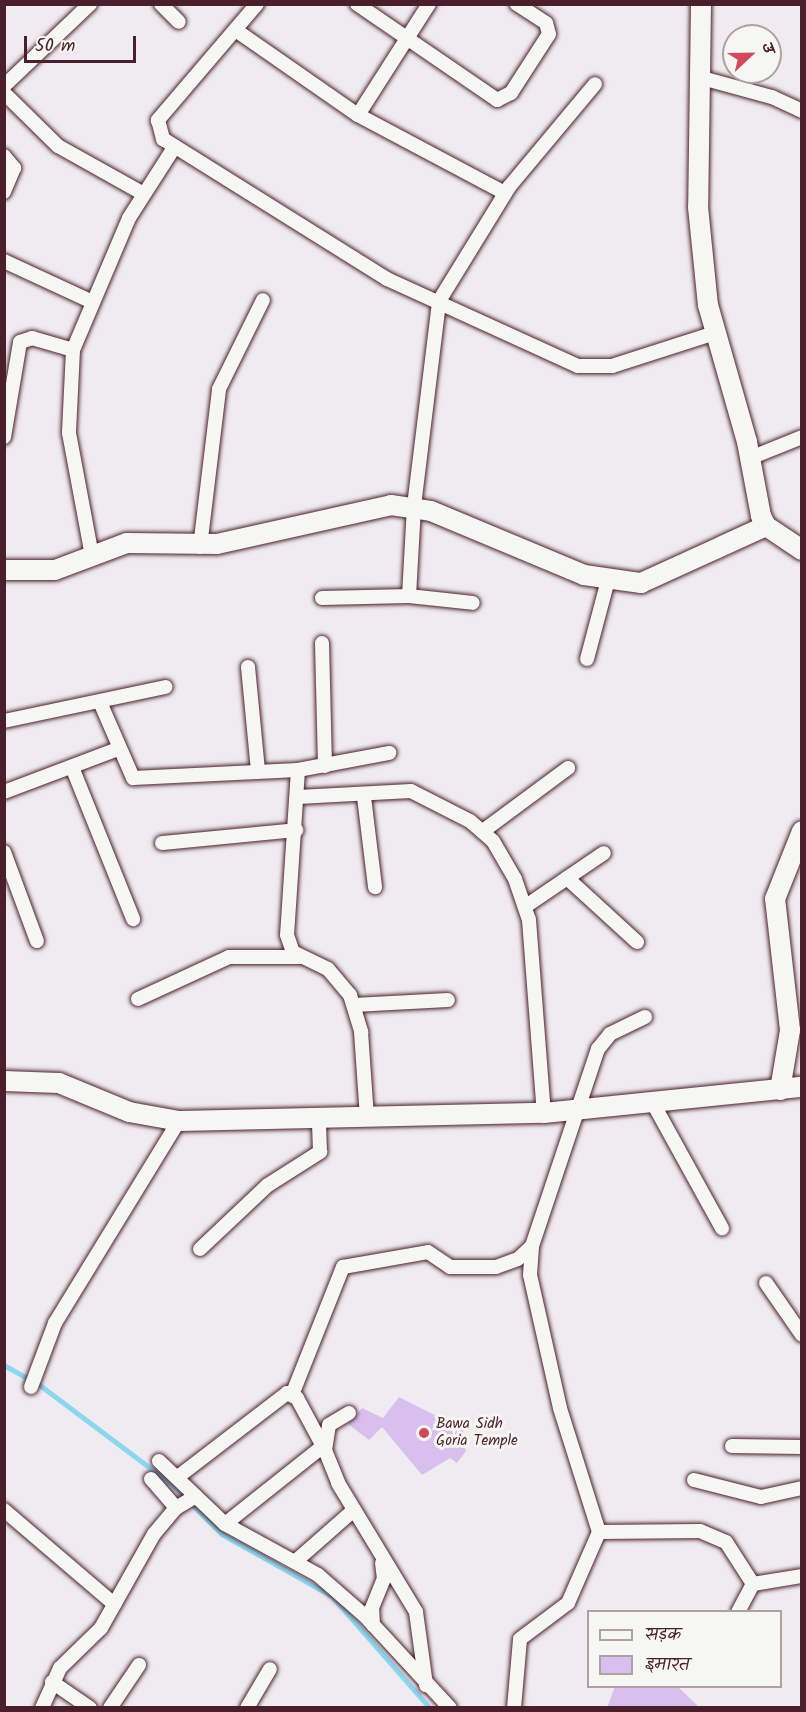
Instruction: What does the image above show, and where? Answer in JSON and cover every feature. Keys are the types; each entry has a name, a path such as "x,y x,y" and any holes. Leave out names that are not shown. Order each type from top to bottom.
{"street":[{"path":"4,86 90,4"},
{"path":"161,4 179,22"},
{"path":"257,4 237,31 159,120 157,132 175,146 387,279 578,366 612,366 715,333"},
{"path":"357,4 406,41 501,100 534,63 549,34 546,23 517,4"},
{"path":"358,114 429,4"},
{"path":"701,4 702,78 698,207 715,333 750,458 766,526 801,550"},
{"path":"237,31 358,114 505,194"},
{"path":"702,78 772,97 801,111"},
{"path":"409,596 414,506 439,301 505,194 595,84"},
{"path":"4,93 58,146 144,194"},
{"path":"92,556 69,433 73,350 90,301 144,194 175,146"},
{"path":"4,156 14,168 4,192"},
{"path":"4,261 90,301"},
{"path":"200,547 219,389 263,300"},
{"path":"4,437 20,342 32,338 73,350"},
{"path":"750,458 801,437"},
{"path":"4,570 39,573 126,543 200,547 358,508 414,506 544,561 608,580 641,583 663,576 766,526"},
{"path":"587,659 608,580"},
{"path":"322,598 409,596 473,603"},
{"path":"322,642 325,766"},
{"path":"248,668 258,770"},
{"path":"4,721 165,687"},
{"path":"100,702 118,748 133,778 258,770 298,770 389,753"},
{"path":"4,792 118,748"},
{"path":"72,767 133,919"},
{"path":"483,831 568,768"},
{"path":"298,770 296,830 285,921 289,946 341,982 354,1005 368,1117"},
{"path":"297,797 364,797 411,791 483,831 501,852 526,906 544,1113"},
{"path":"364,797 375,887"},
{"path":"162,843 296,830"},
{"path":"780,1090 790,1030 776,899 801,831"},
{"path":"4,852 38,941"},
{"path":"526,906 604,853"},
{"path":"567,878 637,942"},
{"path":"138,999 230,957 307,957"},
{"path":"354,1005 448,1000"},
{"path":"514,1707 520,1639 568,1604 599,1532 560,1407 530,1275 532,1246 574,1110 604,1039 645,1017"},
{"path":"4,1081 59,1083 129,1112 179,1121 544,1113 654,1105 801,1087"},
{"path":"654,1105 722,1228"},
{"path":"200,1249 268,1185 320,1152 319,1119"},
{"path":"33,1381 55,1323 179,1121"},
{"path":"292,1395 343,1267 428,1252 450,1267 480,1269 510,1264 532,1246"},
{"path":"766,1283 801,1335"},
{"path":"179,1476 282,1394 292,1395"},
{"path":"292,1395 324,1448 354,1510 423,1630 426,1685"},
{"path":"225,1524 324,1448 329,1425 349,1413"},
{"path":"732,1446 801,1447"},
{"path":"159,1461 179,1476 195,1497 225,1524 297,1560 373,1625 426,1685 450,1707"},
{"path":"151,1479 178,1506"},
{"path":"693,1480 751,1496 801,1488"},
{"path":"42,1707 52,1682 66,1660 93,1638 149,1542 178,1506 195,1497"},
{"path":"4,1510 114,1605"},
{"path":"297,1560 354,1510"},
{"path":"599,1532 684,1529 716,1536 735,1553 753,1584"},
{"path":"373,1625 372,1608 384,1579 379,1552"},
{"path":"753,1584 801,1576"},
{"path":"739,1610 753,1584"},
{"path":"110,1707 139,1665"},
{"path":"247,1707 270,1669"},
{"path":"52,1682 90,1707"}],"building":[{"name":"Bawa Sidh Goria Temple","path":"399,1397 464,1430 460,1437 466,1451 457,1463 450,1458 422,1475 382,1427 369,1440 348,1424 362,1408 383,1418"},
{"path":"614,1688 679,1688 700,1708 607,1708"}],"waterway":[{"path":"4,1365 40,1385 173,1485 222,1534 332,1596 430,1708"}],"place":[{"name":"Bawa Sidh Goria Temple","path":"424,1433"}]}
